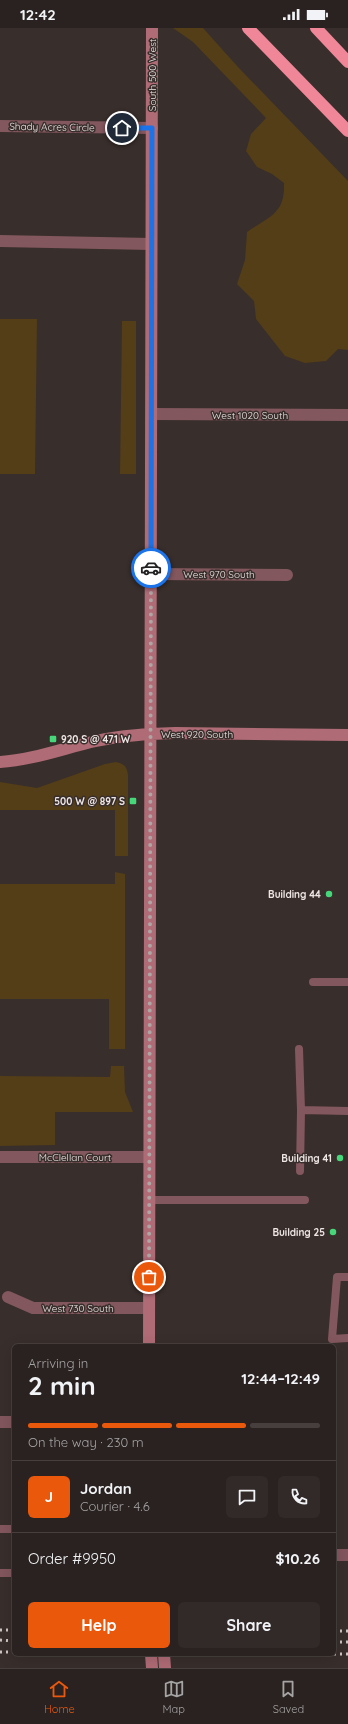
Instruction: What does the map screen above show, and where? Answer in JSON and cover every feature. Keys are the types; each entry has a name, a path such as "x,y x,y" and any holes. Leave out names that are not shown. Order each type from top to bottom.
{"highway":[{"path":"248,28 348,131"},
{"path":"316,28 348,62"}],"main road":[{"name":"South 500 West","path":"149,1344 152,28"},
{"name":"West 920 South","path":"0,762 38,756 112,738 150,734 348,735"},
{"path":"151,1656 152,1668"},
{"path":"164,1656 166,1668"}],"street":[{"name":"Shady Acres Circle","path":"0,126 152,128"},
{"path":"0,241 151,244"},
{"name":"West 1020 South","path":"152,414 348,415"},
{"name":"West 970 South","path":"151,574 287,575"},
{"name":"McClellan Court","path":"0,1157 149,1157"},
{"name":"West 730 South","path":"8,1298 33,1308 149,1308"},
{"path":"0,1422 12,1422"},
{"path":"336,1555 348,1555"}],"lane":[{"path":"314,982 348,982"},
{"path":"299,1048 301,1110 300,1171"},
{"path":"301,1110 348,1111"},
{"path":"150,1200 305,1200"},
{"path":"348,1277 337,1277 332,1339 348,1338"},
{"path":"0,1529 12,1529"},
{"path":"0,1573 12,1573"}],"shaded area":[{"path":"173,28 203,28 238,67 348,181 348,350 338,349 326,361 305,363 285,356 256,319 254,301 237,284 245,260 247,232 269,218 279,208 284,193 284,183 272,174 257,167 246,151 251,134 266,118 193,42"},
{"path":"0,319 37,319 35,474 0,474"},
{"path":"122,321 136,321 136,474 120,474"},
{"path":"116,762 125,766 128,775 128,856 115,856 115,810 0,810 0,782 37,788 105,764"},
{"path":"115,872 125,874 125,1049 109,1049 109,999 0,999 0,884 115,884"},
{"path":"111,1066 124,1066 125,1092 133,1112 55,1112 55,1145 0,1146 0,1076 110,1077"}],"railway":[{"path":"0,1630 12,1630"},
{"path":"336,1631 348,1631"},
{"path":"0,1640 12,1641"},
{"path":"336,1642 348,1642"},
{"path":"0,1652 12,1652"},
{"path":"336,1654 348,1654"}],"way so far":[{"path":"149,1277 151,568"}],"place":[{"name":"920 S @ 471 W","path":"53,739"},
{"name":"500 W @ 897 S","path":"133,801"},
{"name":"Building 44","path":"329,894"},
{"name":"Building 41","path":"340,1158"},
{"name":"Building 25","path":"333,1232"}],"route":[{"path":"122,128 152,128 151,568"}]}
